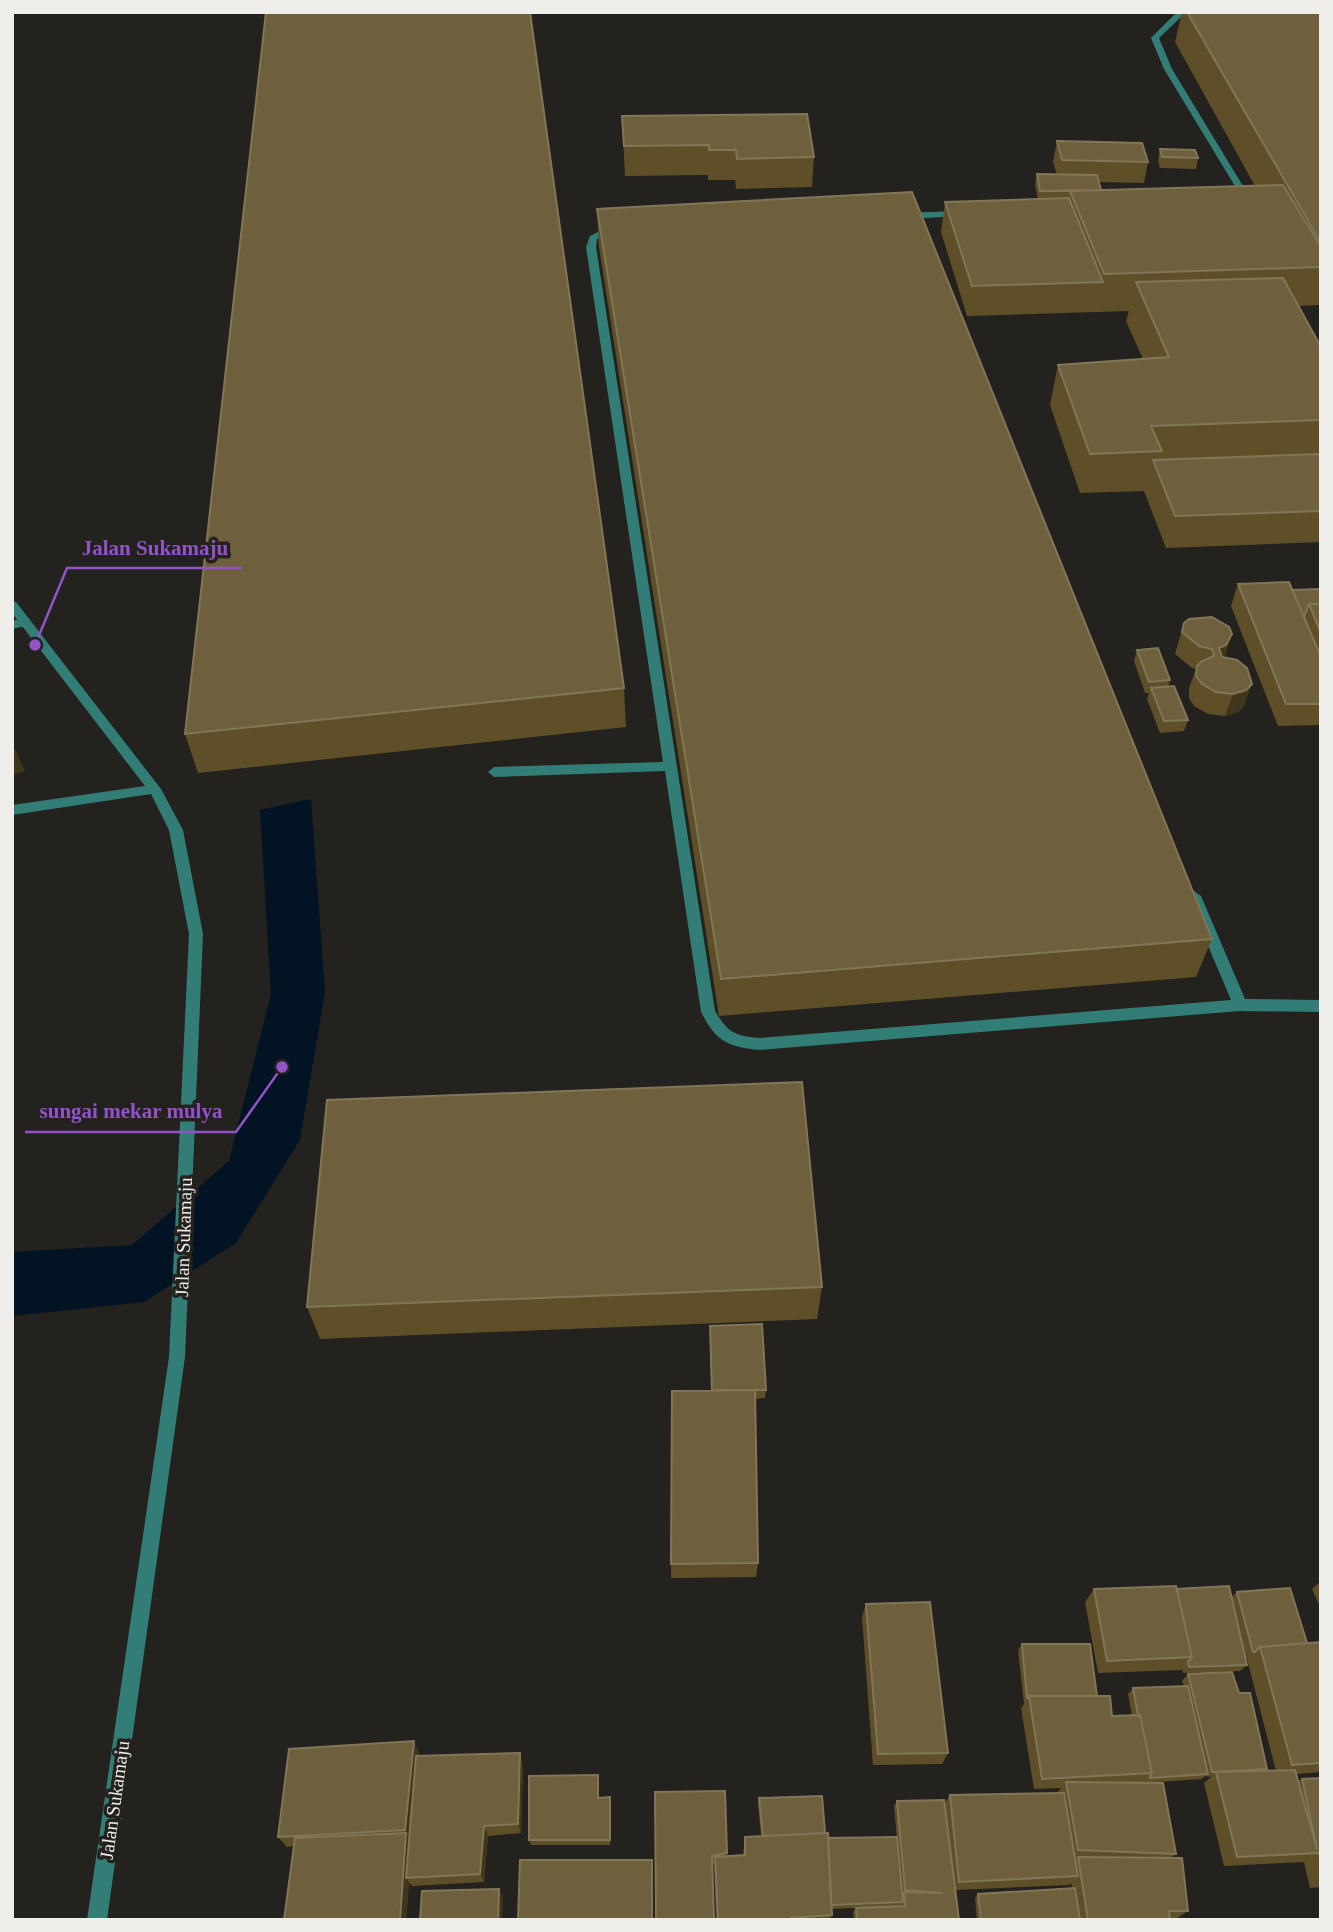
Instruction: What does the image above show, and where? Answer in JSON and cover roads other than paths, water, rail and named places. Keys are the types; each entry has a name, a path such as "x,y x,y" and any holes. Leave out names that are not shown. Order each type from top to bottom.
{"street":[{"path":"1205,15 1179,15 1156,38 1168,69 1251,205 1238,206"},
{"path":"893,217 971,214"},
{"path":"921,216 926,229"},
{"path":"633,224 605,229 593,238 590,247 708,1012 721,1034 733,1043 760,1044 1240,1005 1321,1006"},
{"name":"Jalan Sukamaju","path":"12,605 19,623 155,789 176,830 197,934 177,1357 97,1920"},
{"path":"494,772 670,766"},
{"path":"12,810 155,789"},
{"path":"1187,880 1240,1005"}],"water":[{"path":"311,799 325,992 300,1140 236,1243 144,1302 12,1316 12,1252 132,1245 229,1161 271,994 260,810"}],"place":[{"name":"Jalan Sukamaju","path":"35,645"},
{"name":"sungai mekar mulya","path":"282,1067"}]}
